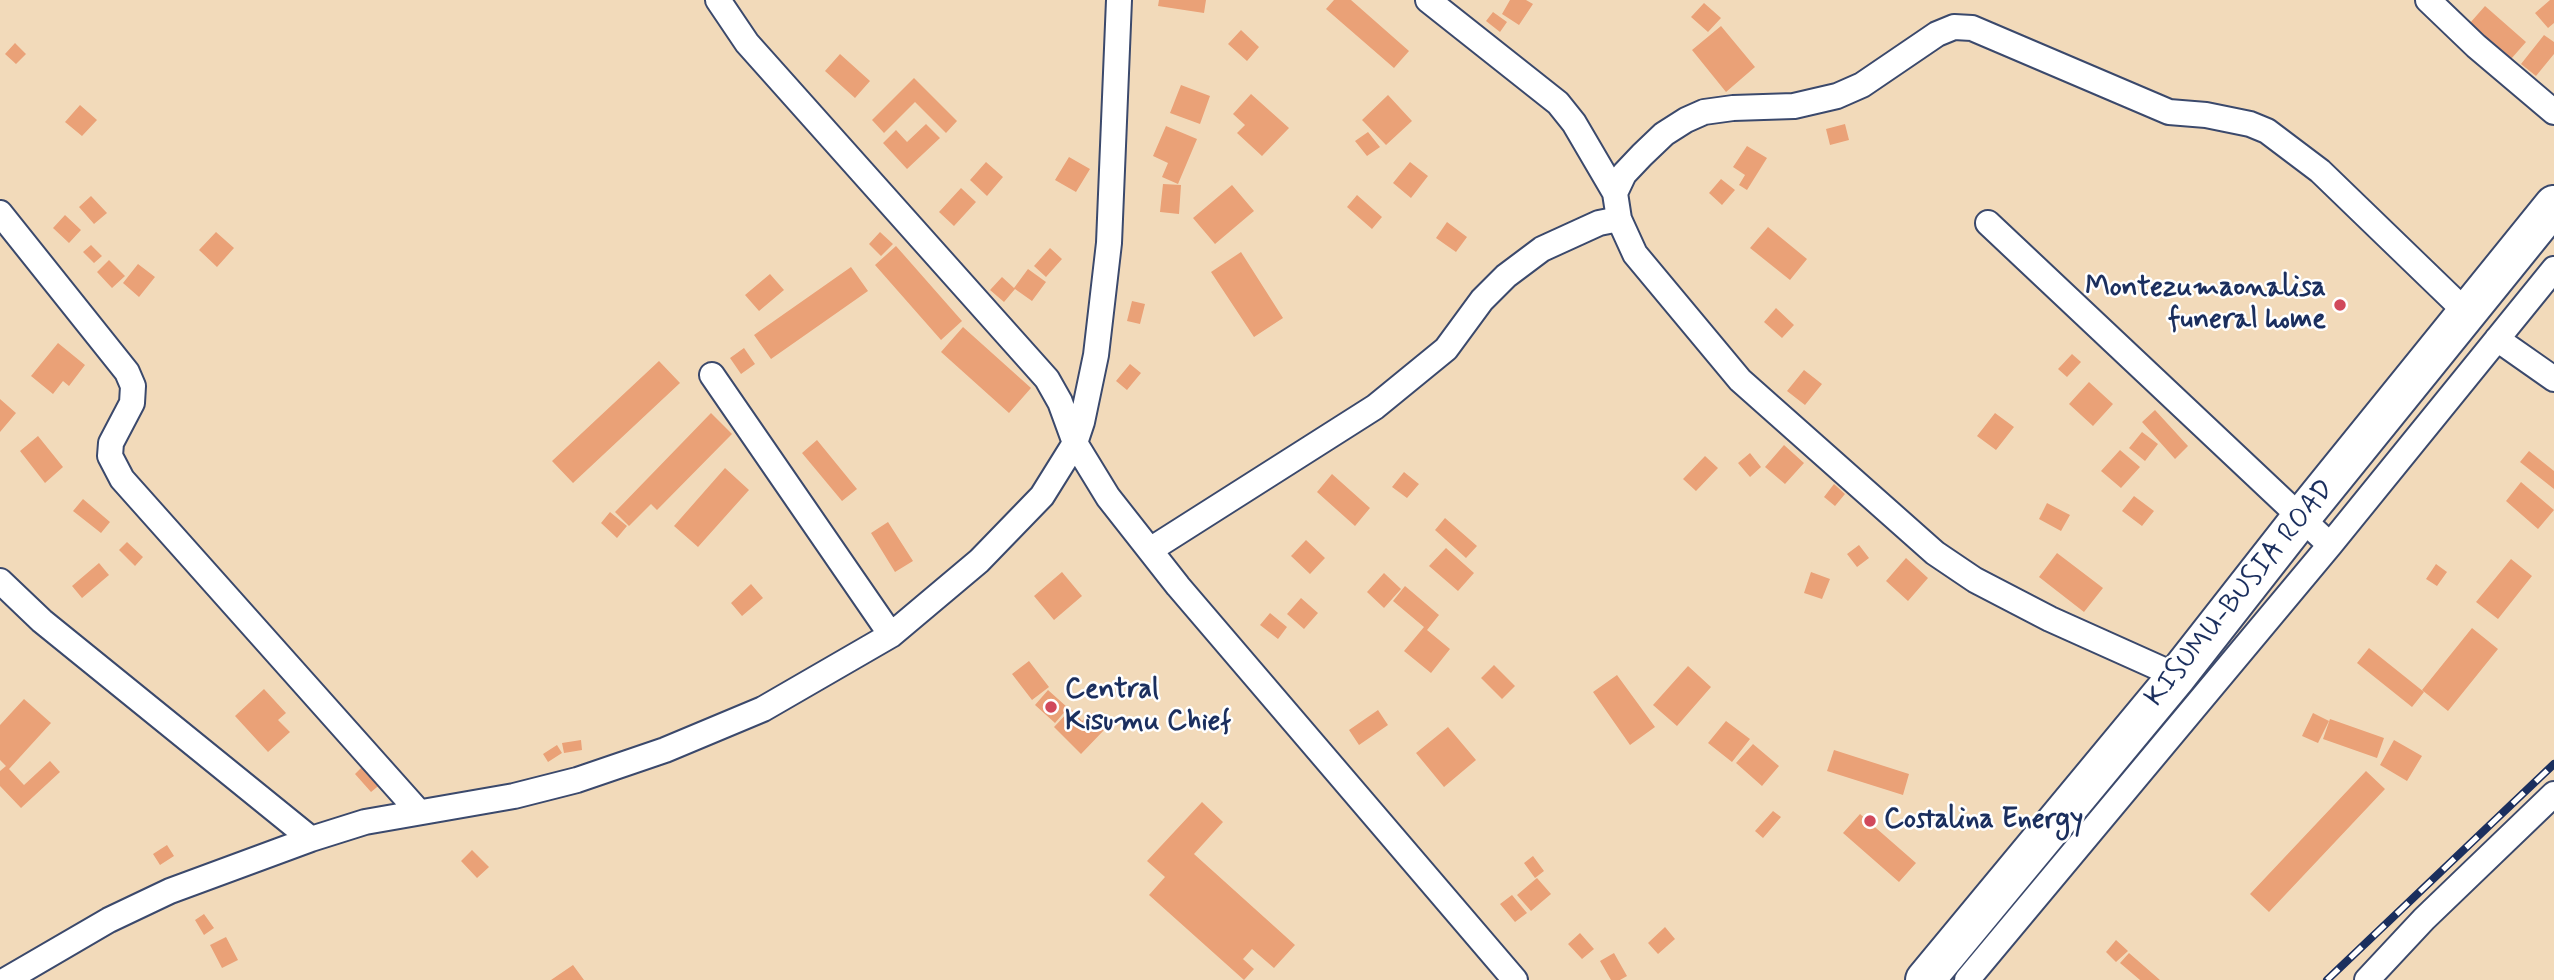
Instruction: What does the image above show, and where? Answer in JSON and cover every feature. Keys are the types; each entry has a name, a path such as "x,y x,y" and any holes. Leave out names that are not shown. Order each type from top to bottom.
{"highway":[{"name":"KISUMU-BUSIA ROAD","path":"1925,980 2177,676 2554,205"}],"street":[{"path":"718,0 747,43 1047,379 1060,402 1075,443 1108,497 1359,799 1515,980"},
{"path":"6,980 109,920 170,891 311,839 365,822 514,796 577,780 665,750 763,709 891,635 979,561 1042,495 1075,443 1082,422 1096,355 1109,243 1119,0"},
{"path":"1428,0 1558,103 1574,123 1615,193 1619,219 1635,254 1740,380 1935,553 1975,580 2050,620 2177,676"},
{"path":"2428,0 2476,46 2554,112"},
{"path":"1615,193 1625,174 1642,155 1664,134 1686,120 1704,112 1733,108 1794,107 1837,96 1862,85 1937,34 1954,27 1972,29 2169,112 2206,115 2250,124 2267,131 2320,171 2467,313"},
{"path":"0,213 130,379 133,386 132,403 111,443 110,456 122,479 418,811"},
{"path":"1150,550 1374,407 1447,349 1482,300 1506,276 1542,249 1599,223 1619,219"},
{"path":"1988,223 2330,545"},
{"path":"1967,980 2330,545 2554,269"},
{"path":"2497,339 2554,379"},
{"path":"712,375 891,635"},
{"path":"0,581 42,621 311,839"},
{"path":"2367,980 2424,919 2554,794"}],"building":[{"path":"1159,0 1206,0 1204,13 1158,6"},
{"path":"1334,0 1351,0 1409,51 1394,68 1326,9"},
{"path":"1510,0 1526,0 1533,4 1519,25 1502,14"},
{"path":"2550,0 2554,0 2554,23 2548,28 2535,13"},
{"path":"1704,3 1721,18 1708,32 1691,17"},
{"path":"2485,6 2526,42 2511,59 2470,23"},
{"path":"1493,12 1507,22 1500,32 1486,21"},
{"path":"1721,26 1755,67 1726,92 1692,50"},
{"path":"1241,30 1259,47 1247,61 1228,44"},
{"path":"2544,35 2554,42 2554,54 2536,76 2521,64"},
{"path":"15,43 26,54 16,64 5,54"},
{"path":"840,54 870,81 855,98 825,71"},
{"path":"914,78 957,121 946,133 915,102 884,133 872,120"},
{"path":"1181,85 1210,96 1200,124 1170,113"},
{"path":"1251,94 1289,128 1262,156 1237,133 1245,125 1233,114"},
{"path":"1388,95 1412,121 1386,145 1362,120"},
{"path":"80,105 97,120 82,136 65,122"},
{"path":"926,124 940,138 907,169 883,143 896,130 907,142"},
{"path":"1845,124 1849,140 1830,145 1826,129"},
{"path":"1166,126 1197,139 1178,184 1162,177 1168,163 1153,156"},
{"path":"1368,132 1380,147 1367,156 1355,141"},
{"path":"1747,146 1767,158 1747,190 1739,185 1745,175 1733,167"},
{"path":"1069,157 1090,169 1076,192 1055,180"},
{"path":"986,162 1003,177 987,196 970,180"},
{"path":"1410,162 1428,176 1411,198 1393,183"},
{"path":"1721,179 1735,190 1722,205 1709,193"},
{"path":"1163,184 1181,185 1179,214 1160,212"},
{"path":"1232,185 1254,211 1215,244 1193,218"},
{"path":"961,188 976,202 954,226 939,212"},
{"path":"1357,195 1382,217 1372,229 1347,207"},
{"path":"91,196 107,213 94,224 79,207"},
{"path":"65,215 81,230 69,243 53,228"},
{"path":"1447,222 1467,237 1456,252 1436,238"},
{"path":"1768,227 1807,259 1790,280 1750,248"},
{"path":"216,232 234,248 217,267 199,250"},
{"path":"880,232 893,244 881,256 869,244"},
{"path":"91,245 102,256 94,263 83,252"},
{"path":"896,246 962,321 941,340 875,265"},
{"path":"1050,248 1062,259 1046,277 1034,266"},
{"path":"1241,252 1283,318 1254,337 1211,272"},
{"path":"109,260 125,276 112,288 97,272"},
{"path":"138,264 155,277 139,297 123,283"},
{"path":"851,267 868,291 771,359 754,335"},
{"path":"1028,269 1046,282 1032,301 1015,289 1004,302 990,290 1002,277 1014,288"},
{"path":"770,274 784,290 759,311 745,295"},
{"path":"1132,301 1145,304 1140,324 1127,321"},
{"path":"1776,308 1794,325 1782,338 1764,322"},
{"path":"963,327 1031,388 1009,413 941,352"},
{"path":"58,343 85,365 69,386 63,381 53,394 31,376"},
{"path":"744,348 755,364 741,374 730,358"},
{"path":"2072,354 2081,362 2067,377 2058,369"},
{"path":"659,361 680,383 573,483 552,461"},
{"path":"1130,364 1141,373 1127,390 1116,381"},
{"path":"1804,370 1822,384 1805,405 1787,391"},
{"path":"2089,382 2113,404 2093,426 2069,404"},
{"path":"0,399 16,413 0,432"},
{"path":"2155,410 2188,446 2175,459 2142,422"},
{"path":"711,413 732,434 657,510 651,504 629,526 615,512"},
{"path":"1995,413 2014,427 1996,450 1977,436"},
{"path":"2142,432 2158,444 2145,461 2129,448"},
{"path":"38,436 63,467 45,483 20,451"},
{"path":"817,440 857,489 842,501 802,453"},
{"path":"1784,445 1804,463 1785,484 1765,467"},
{"path":"2120,450 2140,467 2121,488 2101,471"},
{"path":"2529,451 2554,471 2554,489 2520,462"},
{"path":"1750,453 1761,467 1750,477 1738,463"},
{"path":"1705,456 1718,468 1696,491 1683,479"},
{"path":"725,468 749,490 698,547 674,526"},
{"path":"1404,472 1419,484 1407,498 1392,487"},
{"path":"1332,474 1370,508 1355,526 1317,492"},
{"path":"2521,482 2554,510 2538,529 2506,501"},
{"path":"1834,484 1845,494 1835,506 1824,497"},
{"path":"2134,496 2154,511 2142,526 2122,511"},
{"path":"83,499 110,522 101,533 73,511"},
{"path":"2047,503 2070,515 2061,531 2039,519"},
{"path":"610,512 627,526 617,538 601,523"},
{"path":"1445,518 1477,546 1466,558 1435,530"},
{"path":"888,522 913,561 895,572 871,533"},
{"path":"1306,540 1325,558 1310,574 1291,556"},
{"path":"127,542 143,557 135,566 119,550"},
{"path":"1859,545 1869,558 1857,567 1847,554"},
{"path":"1446,548 1474,573 1458,591 1429,566"},
{"path":"2057,553 2103,588 2084,612 2039,577"},
{"path":"1906,558 1928,578 1908,601 1886,581"},
{"path":"2511,559 2532,576 2498,619 2476,602"},
{"path":"99,563 109,575 82,598 72,586"},
{"path":"2436,564 2447,572 2437,586 2426,579"},
{"path":"1062,572 1082,596 1054,620 1034,596"},
{"path":"1811,572 1830,579 1822,599 1804,593"},
{"path":"1384,573 1401,589 1384,608 1367,592"},
{"path":"751,584 763,598 742,616 731,603"},
{"path":"1405,586 1439,615 1427,630 1450,649 1431,673 1404,651 1424,627 1393,601"},
{"path":"1301,598 1318,613 1304,629 1287,614"},
{"path":"1270,613 1287,627 1278,639 1260,625"},
{"path":"2472,628 2498,649 2448,711 2422,690"},
{"path":"2369,648 2424,692 2412,707 2357,663"},
{"path":"1029,661 1049,687 1032,700 1012,674"},
{"path":"1494,665 1515,686 1502,699 1481,678"},
{"path":"1688,666 1711,687 1677,726 1653,705"},
{"path":"1617,675 1655,727 1630,745 1593,692"},
{"path":"264,689 286,713 278,720 290,732 268,752 235,716"},
{"name":"Central Kisumu Chief","path":"1048,690 1068,708 1055,723 1035,705"},
{"path":"24,699 51,723 9,769 24,785 50,761 60,772 21,808 0,786 0,771 6,766 0,760 0,725"},
{"path":"1071,709 1082,721 1091,713 1106,728 1081,754 1054,727"},
{"path":"1378,710 1388,725 1359,745 1349,730"},
{"path":"2313,713 2329,721 2318,743 2302,736"},
{"path":"2330,719 2384,738 2377,758 2323,739"},
{"path":"1726,721 1750,739 1732,762 1708,743"},
{"path":"1448,727 1476,760 1444,787 1416,753"},
{"path":"581,740 582,750 564,753 562,743"},
{"path":"2394,740 2422,756 2407,781 2380,765"},
{"path":"1753,744 1779,766 1762,786 1736,763"},
{"path":"557,745 562,753 548,762 543,754"},
{"path":"1834,750 1909,774 1903,795 1827,771"},
{"path":"365,764 382,783 371,792 355,774"},
{"path":"2366,771 2385,789 2269,912 2250,894"},
{"path":"1202,802 1223,822 1194,854 1295,945 1274,968 1252,949 1243,959 1254,969 1244,980 1149,895 1165,877 1147,861"},
{"path":"1773,811 1781,817 1763,838 1755,831"},
{"path":"1860,814 1916,863 1899,882 1843,833"},
{"path":"167,845 174,856 160,865 153,854"},
{"path":"472,850 489,867 477,878 461,861"},
{"path":"1533,856 1544,871 1535,878 1524,863"},
{"path":"1537,878 1551,894 1531,911 1517,895"},
{"path":"1512,895 1527,913 1515,922 1500,904"},
{"path":"204,914 214,928 204,935 195,920"},
{"path":"1665,927 1675,939 1658,954 1648,943"},
{"path":"1580,933 1594,949 1582,959 1568,944"},
{"path":"226,937 238,960 222,968 210,945"},
{"path":"2116,940 2128,951 2116,962 2106,952"},
{"path":"1614,953 1627,976 1620,980 1611,980 1600,961"},
{"path":"2129,953 2160,980 2140,980 2120,963"},
{"path":"573,965 584,980 551,980"}],"railway":[{"path":"2327,980 2554,764"}],"place":[{"name":"Montezumaonalisa funeral home","path":"2340,305"},
{"name":"Central Kisumu Chief","path":"1051,707"},
{"name":"Costalina Energy","path":"1870,821"}]}
